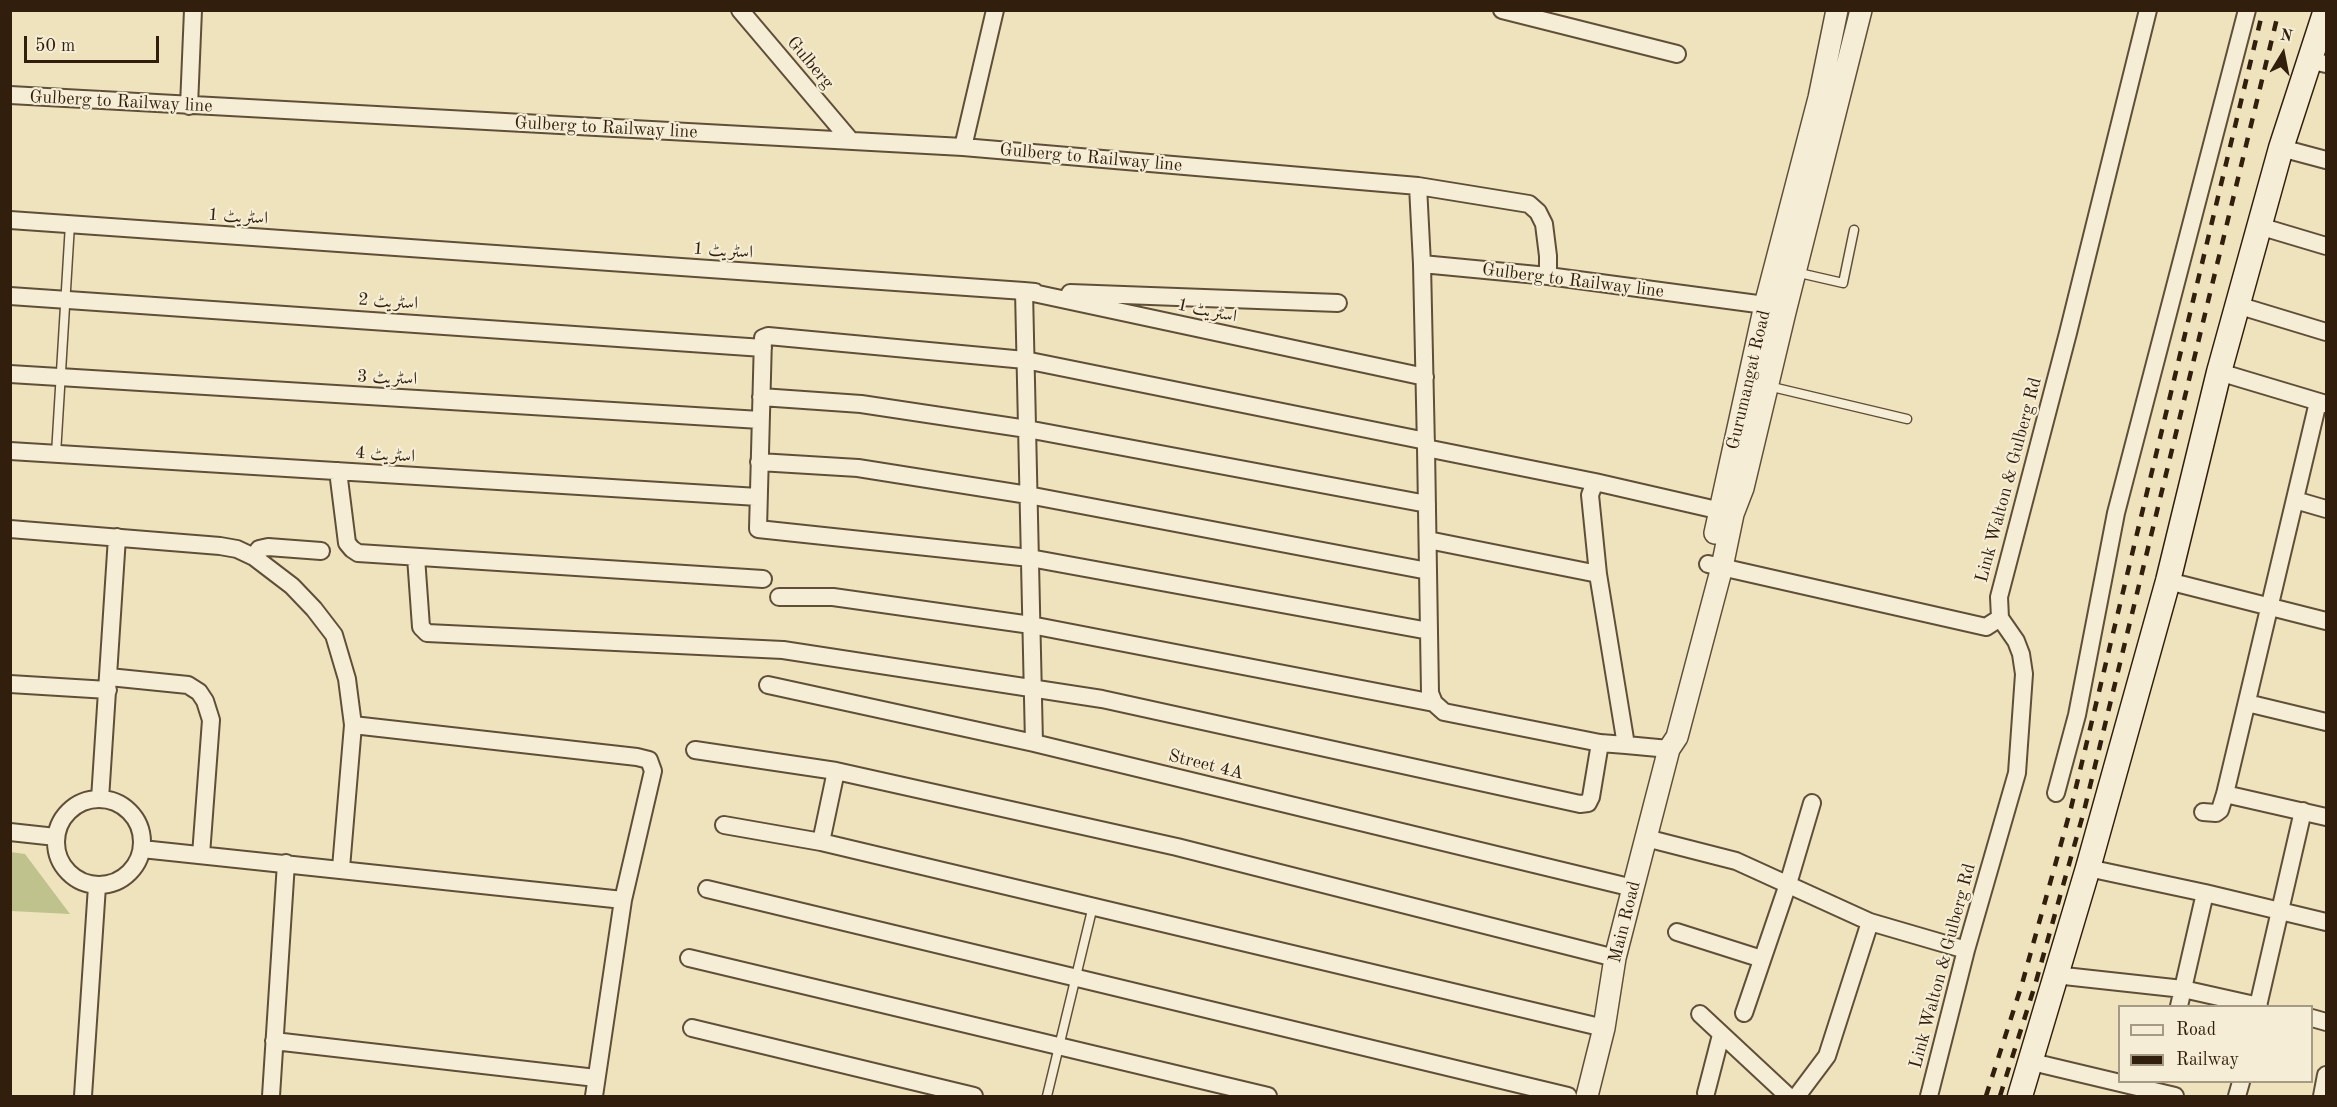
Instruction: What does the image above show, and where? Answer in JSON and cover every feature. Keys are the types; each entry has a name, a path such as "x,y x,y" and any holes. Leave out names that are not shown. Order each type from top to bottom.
{"main road":[{"path":"2020,1096 2088,868 2168,581 2219,372 2281,148 2318,62 2326,10"}],"street":[{"path":"189,106 193,10"},
{"name":"Gulberg","path":"740,10 851,141"},
{"path":"963,147 995,10"},
{"path":"1502,10 1677,54"},
{"name":"Gurumangat Road","path":"1727,512 1775,309 1837,10"},
{"path":"1429,631 1030,558 758,529 763,338 765,335 1025,360 1426,444 1727,512 1743,488 1767,386 1775,309 1795,272 1861,10"},
{"name":"Link Walton & Gulberg Rd","path":"1929,1096 1966,950 2017,773 2024,674 2016,641 2000,618 1999,597 2068,333 2148,10"},
{"path":"2056,793 2077,715 2116,513 2247,10"},
{"name":"Gulberg to Railway line","path":"10,95 963,147 1418,186 1529,204 1538,212 1544,224 1548,276"},
{"path":"2281,148 2326,160"},
{"path":"1418,186 1425,377 1430,693 1434,703 1444,712 1600,743 1670,748"},
{"name":"اسٹریٹ 1","path":"10,220 1024,291 1425,377"},
{"path":"2259,226 2326,246"},
{"name":"Gulberg to Railway line","path":"1422,264 1548,276 1775,309"},
{"path":"1034,743 1024,291 1338,303"},
{"name":"اسٹریٹ 2","path":"10,296 763,348"},
{"path":"2238,305 2326,332"},
{"path":"2203,812 2216,813 2220,810 2225,794 2295,500 2322,403 2219,372"},
{"name":"اسٹریٹ 3","path":"10,374 760,420"},
{"path":"761,397 861,404 1027,429 1427,504"},
{"name":"اسٹریٹ 4","path":"10,451 758,497"},
{"path":"759,462 858,468 1028,495 1428,571"},
{"path":"338,471 347,543 358,553 764,579"},
{"path":"1595,483 1590,495 1598,574 1626,745"},
{"path":"2295,500 2326,509"},
{"name":"Main Road","path":"1587,1096 1604,1028 1615,958 1670,748 1677,737 1727,512"},
{"path":"10,529 237,549 254,557 292,586 315,609 334,635 347,680 353,725 341,868"},
{"path":"100,799 117,537"},
{"path":"1428,540 1598,574"},
{"path":"254,557 259,549 268,547 321,551"},
{"path":"416,556 421,627 427,633 783,650 1102,699 1580,804 1588,803 1591,797 1600,743"},
{"path":"1715,566 1986,627 2000,618"},
{"path":"2168,581 2326,621"},
{"path":"779,597 833,597 1031,625 1434,703"},
{"path":"10,684 188,685 199,692 205,701 211,720 201,855"},
{"name":"Street 4A","path":"768,685 1034,743 1633,888"},
{"path":"2247,703 2326,722"},
{"path":"353,725 649,760 653,771 622,900 594,1096"},
{"path":"694,750 836,771 1177,848 1615,958"},
{"path":"821,842 836,771"},
{"path":"2225,794 2326,817"},
{"path":"100,799 115,802 127,809 137,820 142,834 142,849 137,864 127,876 113,884 97,886 77,879 62,864 56,851 56,837 59,825 66,814 82,803 100,799"},
{"path":"1744,1012 1788,884 1812,803"},
{"path":"2258,1005 2303,811"},
{"path":"724,825 821,842 1604,1028"},
{"path":"10,832 56,837"},
{"path":"1646,838 1736,861 1870,922 1966,950"},
{"path":"142,849 341,868 622,900"},
{"path":"271,1096 286,863"},
{"path":"2088,868 2326,922"},
{"path":"84,1096 97,886"},
{"path":"707,889 1568,1096"},
{"path":"2179,1005 2205,893"},
{"path":"1797,1096 1827,1056 1870,922"},
{"path":"1677,932 1762,959"},
{"path":"689,958 1268,1096"},
{"path":"2055,975 2183,989 2254,1005"},
{"path":"1700,1014 1788,1096"},
{"path":"692,1028 974,1096"},
{"path":"1706,1093 1721,1035"},
{"path":"274,1041 596,1078"},
{"path":"2032,1062 2118,1082"},
{"path":"2322,1096 2326,1075"},
{"path":"2124,1083 2163,1092"}],"lane":[{"path":"56,454 70,225"},
{"path":"1795,272 1843,283 1854,230"},
{"path":"1767,386 1907,420"},
{"path":"1047,1096 1093,906"}],"green space":[{"path":"11,852 25,854 70,914 11,911"}],"railway":[{"path":"1986,1096 2022,984 2071,808 2263,10"},
{"path":"2000,1096 2035,985 2084,811 2279,10"}]}
